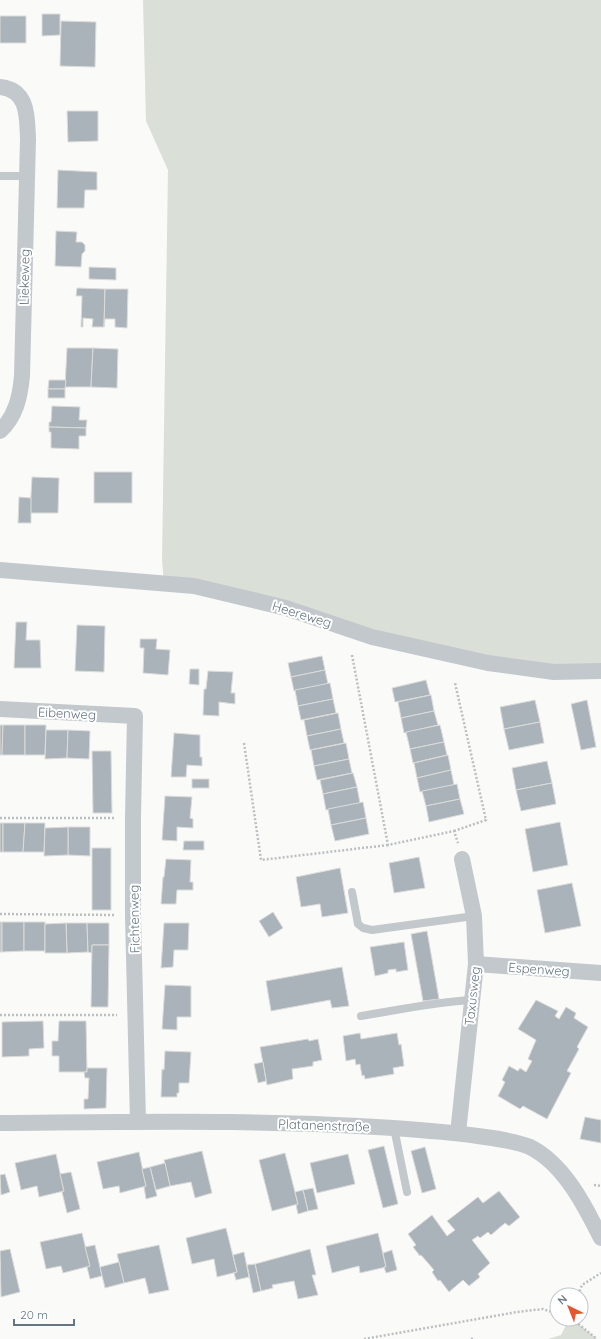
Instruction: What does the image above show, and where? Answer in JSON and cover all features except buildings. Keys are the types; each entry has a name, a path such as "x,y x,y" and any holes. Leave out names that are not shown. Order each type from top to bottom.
{"street":[{"name":"Liekeweg","path":"0,87 13,91 20,97 25,105 27,117 22,376 20,398 14,412 6,425 0,431"},
{"name":"Heereweg","path":"0,570 194,586 286,608 372,637 488,663 554,672 601,671"},
{"name":"Eibenweg","path":"0,709 135,716"},
{"name":"Fichtenweg","path":"135,716 133,915 138,1122"},
{"name":"Taxusweg","path":"458,1133 476,964 474,916 462,859"},
{"name":"Espenweg","path":"476,964 601,973"},
{"name":"Platanenstraße","path":"0,1123 138,1122 338,1124 458,1133 510,1140 530,1148 549,1161 571,1184 601,1238"}],"lane":[{"path":"0,176 27,176"},
{"path":"352,892 358,924 363,928 372,930 474,916"},
{"path":"361,1016 417,1006 472,1000"},
{"path":"394,1128 407,1192"}],"path":[{"path":"352,655 388,845"},
{"path":"244,743 260,860 388,845 454,831 486,820 455,683"},
{"path":"0,818 133,818"},
{"path":"454,831 462,859"},
{"path":"0,914 133,915"},
{"path":"0,1015 136,1015"},
{"path":"581,1287 601,1273"},
{"path":"364,1339 517,1312 543,1310 549,1312"},
{"path":"582,1327 597,1339"},
{"path":"471,1339 475,1338"}],"shaded area":[{"path":"143,0 601,0 601,671 554,672 164,583 162,560 168,170 146,121"},
{"path":"565,1327 582,1327 597,1339 548,1339 561,1335"}]}
